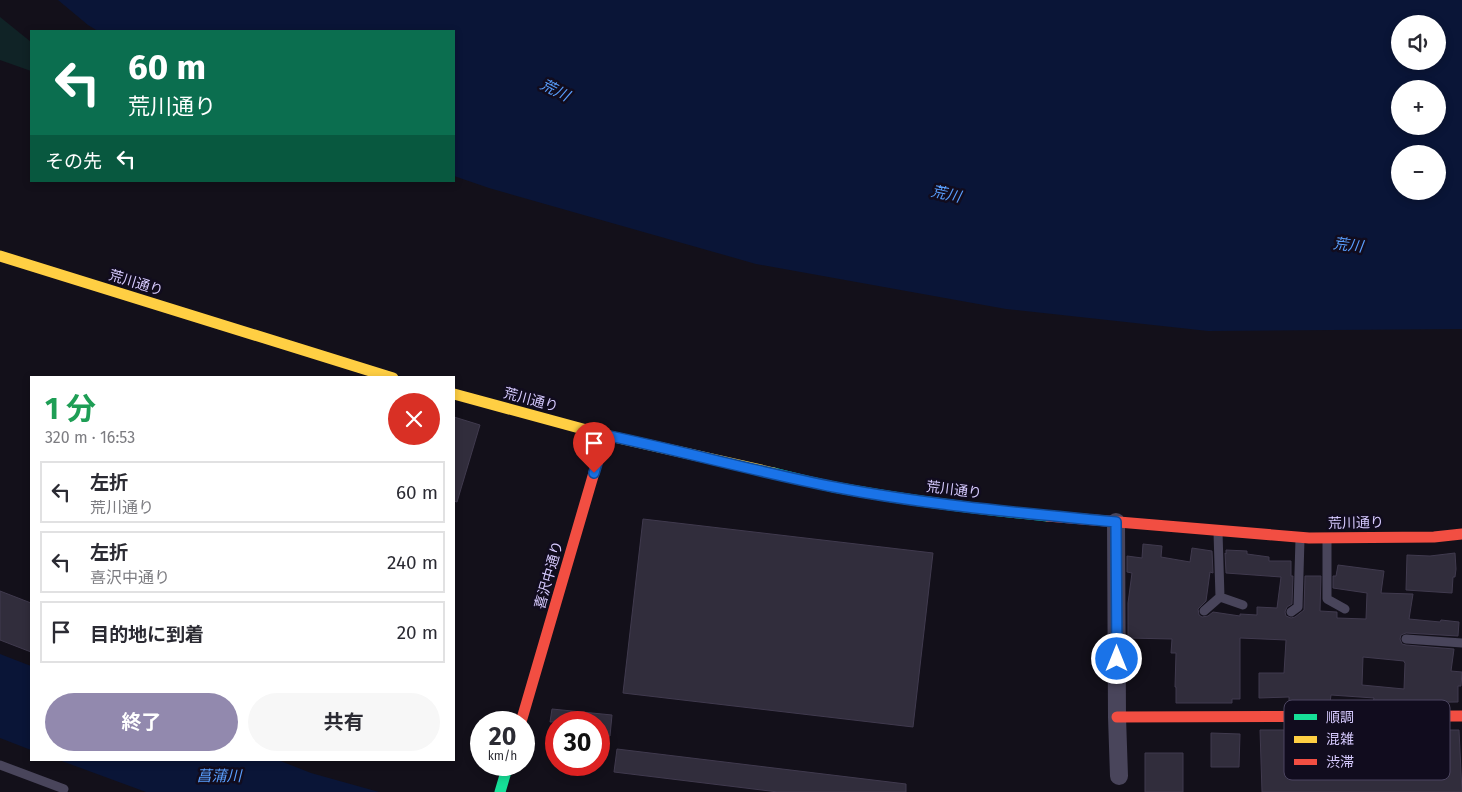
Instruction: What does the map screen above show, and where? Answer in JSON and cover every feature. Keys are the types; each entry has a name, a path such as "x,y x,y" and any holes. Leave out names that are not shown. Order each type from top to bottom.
{"street":[{"name":"荒川通り","path":"0,256 387,376"},
{"name":"荒川通り","path":"455,394 605,435 843,488 904,498 1116,522 1300,537 1462,534"},
{"name":"喜沢中通り","path":"523,711 605,435"},
{"path":"1116,522 1119,776"},
{"path":"1117,717 1284,717"},
{"path":"500,792 505,776"}],"lane":[{"path":"1218,530 1220,597"},
{"path":"1291,612 1298,607 1300,537"},
{"path":"1327,538 1327,599 1345,609"},
{"path":"1220,597 1243,606"},
{"path":"1204,611 1220,597"},
{"path":"1406,639 1462,643"},
{"path":"0,764 64,789"}],"green space":[{"path":"0,17 30,41 30,71 0,60"}],"water":[{"name":"荒川","path":"58,0 1462,0 1462,329 1208,331 1006,309 756,264 489,188 455,176 455,30 96,30"},
{"path":"0,654 30,666 30,750 0,738"},
{"name":"菖蒲川","path":"62,761 281,761 311,773 379,792 146,792"}],"building":[{"path":"455,417 480,425 457,502 455,501"},
{"path":"643,519 933,553 913,727 623,693"},
{"path":"1143,544 1162,546 1161,557 1190,562 1192,548 1212,551 1213,573 1210,572 1206,601 1198,609 1199,615 1202,617 1208,616 1213,612 1240,616 1240,614 1257,615 1257,607 1277,608 1281,577 1226,573 1226,550 1247,551 1247,554 1269,557 1269,561 1291,561 1291,576 1293,576 1292,604 1287,607 1285,612 1286,616 1291,618 1304,610 1305,576 1321,576 1320,611 1337,612 1337,618 1366,619 1367,593 1333,588 1333,576 1336,576 1338,565 1384,571 1381,593 1413,594 1409,619 1459,622 1458,636 1406,633 1401,635 1400,639 1402,644 1406,645 1454,649 1451,671 1462,672 1461,686 1458,686 1458,702 1450,702 1450,700 1374,700 1374,698 1331,695 1330,700 1289,700 1289,697 1259,698 1259,673 1284,673 1286,640 1240,638 1240,699 1232,699 1232,703 1176,703 1176,653 1171,653 1172,639 1128,638 1128,603 1132,573 1127,572 1127,556 1142,558","holes":["1363,657 1404,662 1404,689 1362,685"]},
{"path":"1455,553 1456,569 1455,577 1453,577 1452,593 1406,590 1407,555 1430,556"},
{"path":"0,591 30,603 30,652 0,640"},
{"path":"552,709 572,711 552,711"},
{"path":"610,715 612,715 610,736"},
{"path":"1260,730 1284,730 1284,780 1450,780 1450,730 1459,730 1462,792 1262,792"},
{"path":"1211,733 1240,734 1239,767 1211,767"},
{"path":"617,749 906,784 906,792 778,792 614,772"},
{"path":"1145,753 1183,753 1183,792 1145,792"}],"traffic: fast":[{"path":"774,473 834,487 887,496 1047,516"},
{"path":"500,792 505,776"}],"traffic: slow":[{"path":"0,256 387,376"},
{"path":"455,394 605,435 774,473"}],"traffic: jam":[{"path":"524,711 605,435"},
{"path":"1047,516 1309,538 1434,537 1462,534"},
{"path":"1450,716 1462,716"},
{"path":"1117,717 1284,717"}],"route":[{"path":"594,473 605,435 834,487 1010,512 1116,522 1117,659"}]}
